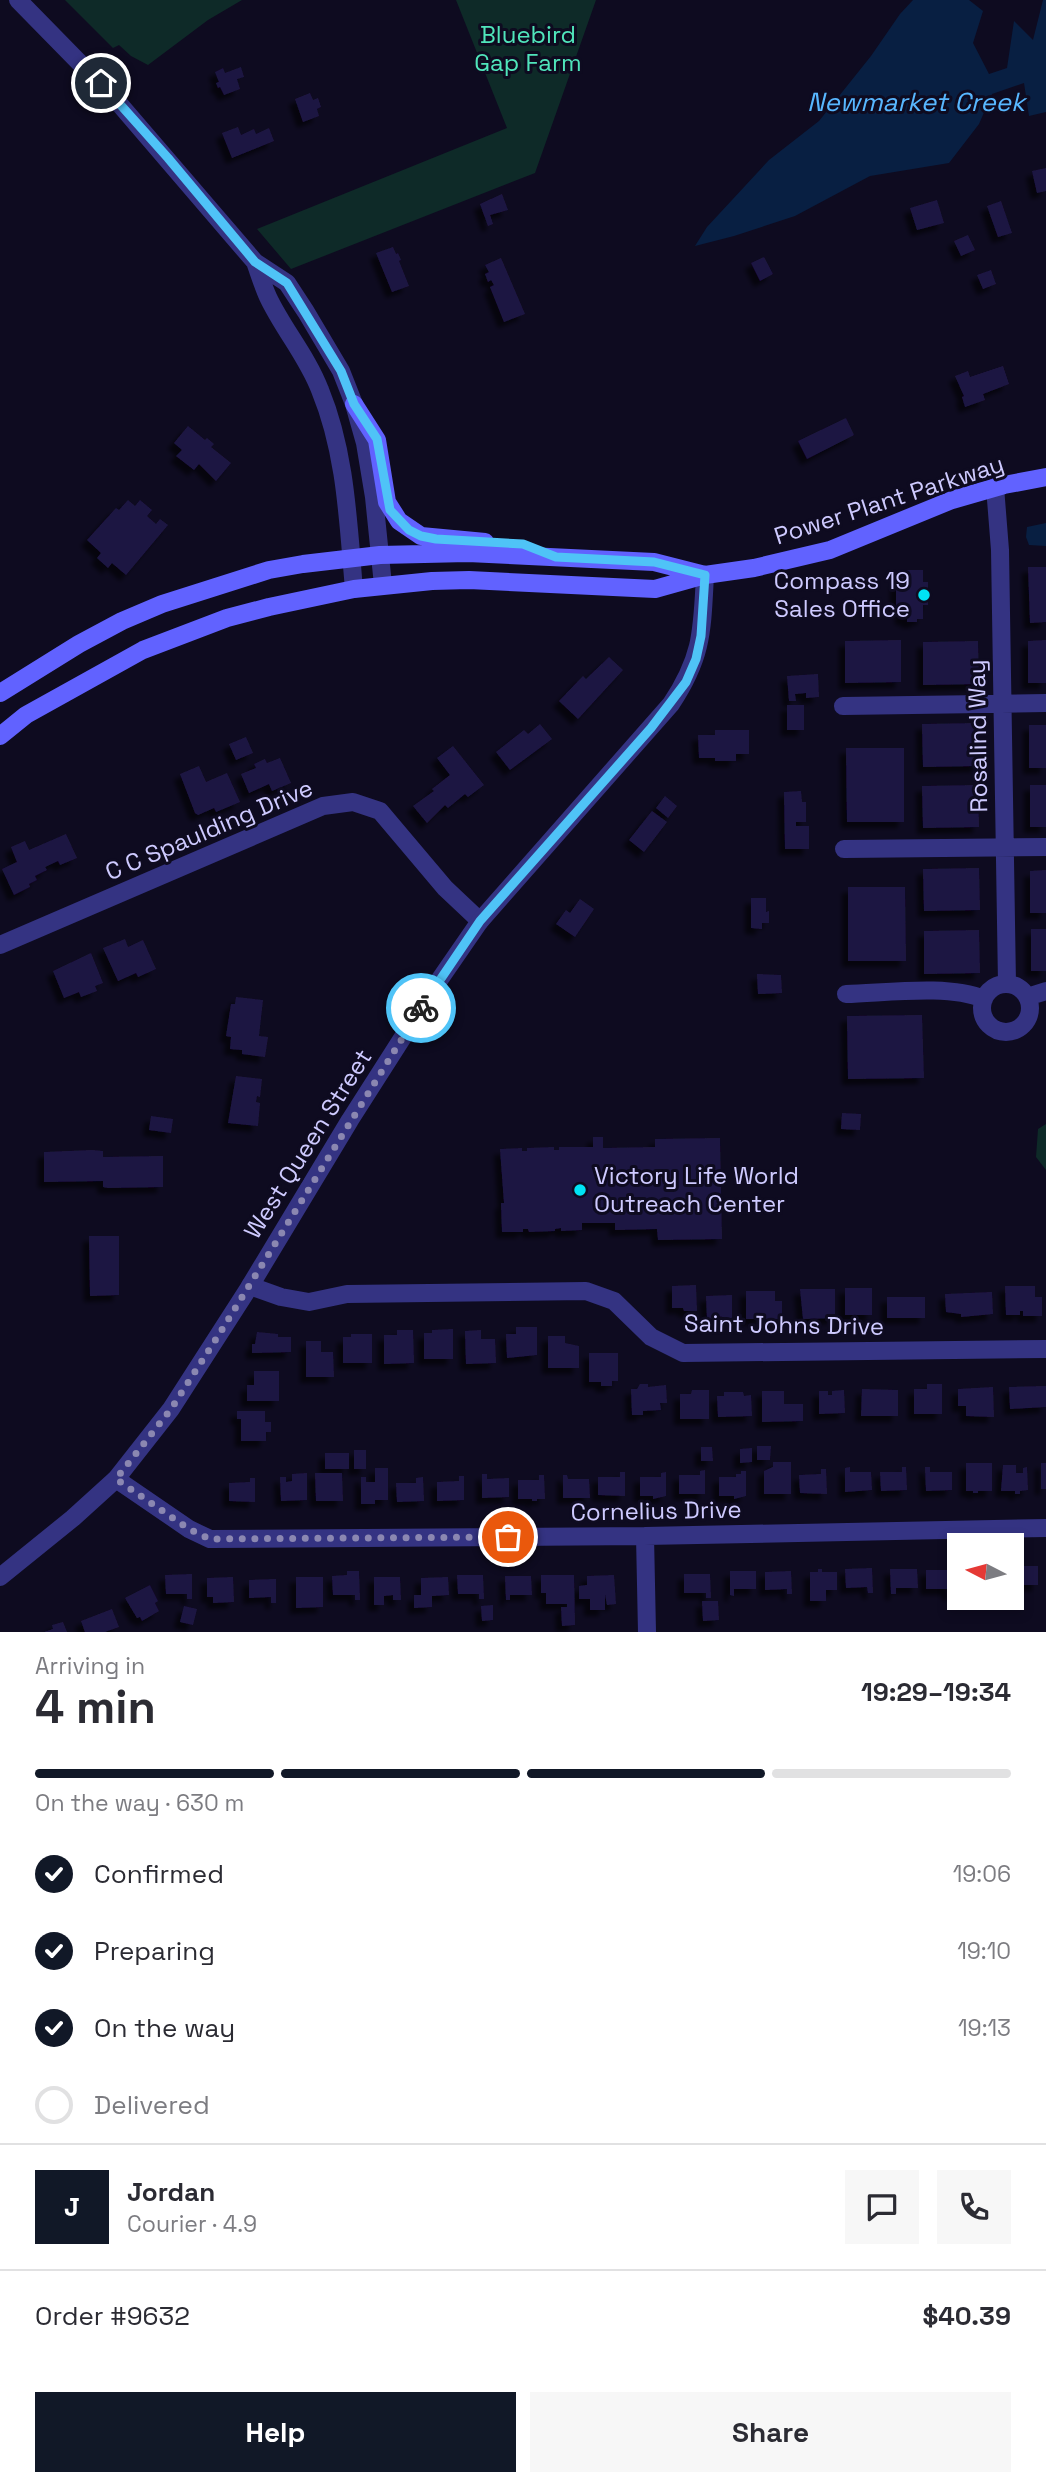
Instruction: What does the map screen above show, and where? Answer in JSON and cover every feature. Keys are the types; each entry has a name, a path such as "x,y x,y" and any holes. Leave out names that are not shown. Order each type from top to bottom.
{"main road":[{"path":"354,404 377,439 390,510 409,530 436,539 523,544 556,557"},
{"name":"Power Plant Parkway","path":"0,736 26,715 90,678 173,638 269,607 383,585 469,580 655,589 705,575 754,568 830,550 860,540 922,512 995,487 1046,477"},
{"name":"Power Plant Parkway","path":"0,693 79,644 162,604 269,570 351,557 429,552 654,562 705,575"}],"street":[{"path":"18,0 116,100 255,262 287,283 341,371 354,404 365,443 383,585"},
{"path":"255,262 268,298 320,389 331,422 344,484 354,589"},
{"name":"Rosalind Way","path":"995,487 1000,550 1007,984"},
{"name":"West Queen Street","path":"0,1577 53,1535 116,1479 171,1409 250,1286 356,1110 480,921 651,728 686,682 696,659 701,636 705,575"},
{"path":"843,705 1046,703"},
{"name":"C C Spaulding Drive","path":"0,945 323,806 353,802 380,811 445,888 480,921"},
{"path":"844,849 1046,847"},
{"path":"1007,984 1019,988 1027,997 1030,1011 1027,1019 1010,1032 990,1026 982,1013 984,999 993,988 1007,984"},
{"path":"846,994 951,991 972,993 984,999"},
{"path":"1027,997 1046,991"},
{"name":"Saint Johns Drive","path":"250,1286 281,1297 309,1302 347,1294 586,1291 614,1301 651,1338 683,1353 1046,1349"},
{"name":"Cornelius Drive","path":"116,1479 189,1529 210,1539 645,1536 1046,1528"},
{"path":"645,1536 647,1632"}],"green space":[{"path":"65,0 242,0 208,20 148,65 131,56 119,45 113,48"},
{"name":"Bluebird Gap Farm","path":"456,0 596,0 535,173 291,269 257,229 507,128"},
{"path":"1046,1124 1046,1170 1036,1157 1038,1129"}],"water":[{"name":"Newmarket Creek","path":"913,0 969,0 983,11 973,43 989,74 1007,68 1014,21 1033,40 1043,0 1046,0 1046,112 1029,116 1024,83 992,94 979,124 949,163 870,176 795,216 695,246 707,227 769,160 819,121"},
{"path":"1046,523 1046,546 1029,545 1027,527"}],"building":[{"path":"241,67 244,77 237,79 240,89 224,95 216,83 219,82 215,72 223,68 225,73"},
{"path":"310,93 313,100 318,98 321,107 317,109 319,116 303,122 295,99"},
{"path":"238,127 241,135 254,129 256,134 269,128 274,141 232,158 222,133"},
{"path":"1046,168 1046,191 1037,193 1032,171"},
{"path":"502,194 508,210 490,215 493,224 488,226 480,204"},
{"path":"937,200 944,223 917,230 910,208"},
{"path":"1001,201 1012,233 998,237 987,206"},
{"path":"968,235 975,250 961,256 954,241"},
{"path":"393,247 401,260 399,261 409,286 392,292 376,253"},
{"path":"764,257 773,274 760,281 751,263"},
{"path":"501,258 525,314 504,322 490,287 494,285 491,280 488,282 485,274 489,272 485,265"},
{"path":"991,270 996,284 983,289 977,275"},
{"path":"1003,366 1009,384 983,394 985,400 965,407 964,396 955,376 968,371 970,377"},
{"path":"846,418 854,435 807,459 798,441"},
{"path":"188,426 214,444 211,447 231,463 216,481 199,464 194,470 176,456 182,450 174,443"},
{"path":"128,500 135,506 140,500 152,510 147,516 156,524 160,519 168,525 126,575 112,563 108,568 97,558 101,553 87,540 116,508 119,510"},
{"path":"1028,567 1046,567 1046,622 1030,623"},
{"path":"901,570 923,570 923,582 928,582 928,605 923,605 923,619 917,619 917,622 901,619 901,610 896,609 896,580 901,580"},
{"path":"901,640 901,682 845,683 845,641"},
{"path":"1046,640 1046,683 1028,683 1028,641"},
{"path":"978,641 979,684 923,685 923,642"},
{"path":"609,657 623,670 578,719 559,701 583,676 586,679"},
{"path":"818,674 819,697 806,698 806,693 795,694 796,701 789,701 787,676"},
{"path":"787,705 804,705 804,730 787,730"},
{"path":"978,723 978,766 923,767 922,724"},
{"path":"540,724 552,739 510,770 496,752 524,730 528,734"},
{"path":"1029,725 1046,725 1046,768 1029,768"},
{"path":"715,730 749,730 749,754 736,754 736,761 699,758 698,735 715,735"},
{"path":"246,737 253,753 236,760 229,744"},
{"path":"453,746 484,785 468,797 465,794 448,808 445,805 427,823 413,806 450,775 437,758"},
{"path":"846,748 904,748 904,822 847,822"},
{"path":"280,758 291,783 272,791 269,784 249,793 241,774 256,768 254,764 265,759 267,763"},
{"path":"199,766 206,782 227,773 240,802 216,812 214,808 198,815 195,813 180,774"},
{"path":"978,785 979,827 923,828 922,786"},
{"path":"1030,785 1046,785 1046,827 1030,827"},
{"path":"801,791 802,802 806,802 806,822 796,822 796,826 809,826 809,849 785,849 784,792"},
{"path":"665,796 677,806 668,818 656,808"},
{"path":"652,811 667,822 644,852 629,840"},
{"path":"66,834 77,858 60,865 58,861 45,867 47,870 35,876 37,880 29,884 30,887 14,895 2,869 17,862 11,847 25,841 29,850"},
{"path":"979,868 980,910 924,911 923,869"},
{"path":"1046,870 1046,913 1030,913 1030,871"},
{"path":"848,887 905,887 906,961 848,961"},
{"path":"751,898 766,898 769,923 762,923 762,929 751,928"},
{"path":"580,899 594,909 575,937 556,924 566,910 570,913"},
{"path":"1031,929 1046,929 1046,971 1031,971"},
{"path":"979,930 980,973 924,974 924,931"},
{"path":"125,939 128,947 143,940 156,969 138,977 136,973 118,981 103,948"},
{"path":"91,953 103,983 95,986 97,991 81,997 79,992 64,998 53,971"},
{"path":"757,974 781,975 782,993 758,994"},
{"path":"236,997 263,1000 259,1036 268,1037 265,1057 242,1054 242,1050 230,1049 231,1037 226,1036 231,1004 235,1004"},
{"path":"922,1015 924,1078 848,1079 847,1016"},
{"path":"236,1076 262,1079 260,1097 257,1096 256,1102 260,1103 258,1126 228,1123"},
{"path":"842,1113 861,1114 860,1130 841,1129"},
{"path":"151,1116 173,1119 171,1133 149,1130"},
{"name":"Victory Life World Outreach Center","path":"593,1137 603,1137 603,1148 655,1147 655,1139 720,1138 722,1239 658,1240 657,1229 615,1230 615,1223 582,1223 582,1230 561,1231 561,1228 555,1231 529,1232 528,1229 523,1229 523,1232 502,1232 501,1203 504,1203 500,1149 522,1148 522,1151 527,1151 527,1148 554,1147 554,1150 559,1150 559,1147 593,1147"},
{"path":"103,1151 103,1157 163,1156 163,1187 108,1188 103,1187 103,1181 44,1182 44,1152"},
{"path":"89,1236 119,1236 119,1295 90,1296"},
{"path":"696,1285 697,1311 672,1308 672,1286"},
{"path":"1005,1286 1035,1286 1035,1297 1042,1297 1042,1316 1023,1316 1023,1311 1020,1311 1020,1315 1006,1315"},
{"path":"845,1288 872,1288 872,1315 845,1315"},
{"path":"800,1289 835,1289 835,1318 803,1319"},
{"path":"746,1291 775,1291 775,1301 782,1301 782,1319 764,1319 764,1315 760,1316 760,1319 746,1319"},
{"path":"992,1292 993,1314 961,1317 961,1314 946,1312 945,1294"},
{"path":"732,1295 732,1319 718,1316 718,1319 707,1319 706,1296"},
{"path":"887,1297 925,1297 925,1318 887,1318"},
{"path":"516,1327 537,1327 537,1355 507,1358 506,1334 516,1334"},
{"path":"453,1329 453,1359 424,1359 424,1333"},
{"path":"397,1330 413,1330 414,1363 384,1364 384,1335 397,1335"},
{"path":"481,1330 481,1339 495,1339 496,1363 466,1364 465,1331"},
{"path":"257,1332 291,1337 291,1352 252,1353"},
{"path":"351,1334 372,1334 372,1363 343,1363 343,1337 351,1337"},
{"path":"548,1336 565,1336 565,1343 579,1346 579,1368 548,1368"},
{"path":"306,1341 321,1341 321,1352 333,1352 334,1377 306,1377"},
{"path":"589,1353 618,1353 618,1381 612,1381 612,1386 589,1382"},
{"path":"254,1371 279,1371 279,1401 247,1401 247,1385 254,1385"},
{"path":"640,1384 648,1384 648,1387 666,1385 667,1403 660,1403 661,1410 632,1415 631,1389 637,1389"},
{"path":"927,1384 942,1384 942,1414 914,1414 914,1389 927,1389"},
{"path":"1046,1386 1046,1407 1010,1409 1009,1387"},
{"path":"993,1387 994,1417 966,1416 966,1406 958,1406 958,1389"},
{"path":"862,1389 898,1390 898,1416 861,1416"},
{"path":"692,1390 709,1390 709,1419 680,1419 680,1394 691,1394"},
{"path":"844,1390 845,1413 819,1414 819,1391 828,1391 828,1395 832,1395 832,1391"},
{"path":"762,1391 784,1391 784,1404 803,1404 803,1421 762,1422"},
{"path":"724,1392 751,1395 752,1416 718,1417 717,1396 724,1396"},
{"path":"237,1411 265,1411 265,1422 271,1422 271,1432 266,1432 266,1441 241,1441 241,1419 237,1419"},
{"path":"757,1446 771,1446 770,1460 757,1460"},
{"path":"701,1447 712,1447 713,1461 701,1461"},
{"path":"752,1448 752,1462 740,1463 740,1449"},
{"path":"354,1450 366,1450 366,1469 354,1469"},
{"path":"325,1453 349,1453 349,1469 325,1469"},
{"path":"773,1462 791,1462 791,1494 764,1494 764,1471 773,1467"},
{"path":"966,1463 992,1463 992,1491 966,1491"},
{"path":"1041,1463 1046,1463 1046,1489 1041,1489"},
{"path":"1003,1465 1016,1465 1016,1473 1023,1473 1023,1468 1027,1467 1028,1490 1020,1491 1020,1494 1015,1494 1015,1491 1001,1491"},
{"path":"850,1467 850,1472 871,1472 872,1490 845,1492 845,1468"},
{"path":"902,1467 906,1467 907,1490 881,1491 880,1472 902,1472"},
{"path":"925,1467 930,1467 930,1472 952,1472 952,1490 926,1491"},
{"path":"375,1468 388,1468 388,1500 361,1504 361,1477 366,1477 366,1482 375,1482"},
{"path":"821,1469 826,1469 827,1494 800,1493 799,1475 821,1474"},
{"path":"705,1470 705,1494 679,1494 679,1475 700,1475 700,1471"},
{"path":"741,1471 746,1471 746,1496 734,1499 734,1496 719,1496 719,1477 736,1477"},
{"path":"620,1472 625,1472 625,1496 598,1495 598,1477 620,1477"},
{"path":"666,1472 666,1496 653,1499 653,1496 640,1496 640,1477 661,1477 661,1473"},
{"path":"307,1473 307,1500 281,1501 280,1477 286,1477 286,1482 292,1481 292,1474"},
{"path":"315,1473 342,1473 343,1501 316,1501"},
{"path":"482,1474 487,1474 487,1479 509,1478 509,1497 482,1498"},
{"path":"539,1475 544,1475 545,1499 518,1499 518,1480 539,1480"},
{"path":"563,1475 567,1475 568,1479 589,1479 590,1498 563,1498"},
{"path":"459,1476 464,1476 464,1500 437,1501 437,1482 459,1481"},
{"path":"423,1477 424,1501 397,1502 396,1483 416,1483 416,1478"},
{"path":"250,1478 255,1478 255,1502 229,1501 229,1483 250,1482"},
{"path":"1024,1566 1038,1566 1038,1585 1024,1585"},
{"path":"872,1568 873,1593 868,1593 867,1587 846,1588 845,1569"},
{"path":"818,1569 822,1569 822,1572 837,1572 837,1590 826,1590 826,1601 810,1601 810,1572 818,1572"},
{"path":"890,1569 917,1569 918,1588 896,1588 896,1594 891,1594"},
{"path":"926,1570 947,1570 947,1589 926,1589"},
{"path":"347,1571 359,1571 360,1600 355,1600 355,1595 333,1595 332,1576 347,1575"},
{"path":"730,1571 756,1571 756,1589 734,1589 734,1596 730,1595"},
{"path":"791,1571 792,1594 787,1594 787,1589 765,1590 765,1572"},
{"path":"192,1574 192,1599 187,1599 187,1594 166,1594 165,1575"},
{"path":"684,1574 710,1574 711,1598 706,1598 706,1593 684,1593"},
{"path":"457,1575 483,1575 484,1599 479,1599 479,1594 458,1594"},
{"path":"541,1575 574,1575 575,1625 562,1626 561,1607 567,1607 567,1604 546,1604 546,1593 541,1593"},
{"path":"614,1575 616,1604 607,1605 605,1594 605,1610 590,1610 590,1599 579,1599 579,1586 587,1585 587,1576"},
{"path":"505,1576 531,1576 532,1595 510,1595 510,1600 506,1600"},
{"path":"233,1577 234,1602 213,1603 213,1597 207,1597 207,1578"},
{"path":"296,1577 323,1577 323,1607 296,1608"},
{"path":"374,1577 400,1577 401,1600 393,1600 393,1595 384,1596 384,1605 374,1605"},
{"path":"448,1577 449,1595 432,1596 432,1607 414,1608 414,1595 421,1595 421,1578"},
{"path":"276,1579 276,1603 271,1603 271,1597 249,1598 249,1580"},
{"path":"150,1585 158,1601 155,1603 159,1611 142,1621 140,1617 137,1618 125,1598"},
{"path":"702,1601 718,1601 719,1620 703,1621"},
{"path":"493,1605 493,1620 482,1621 481,1606"},
{"path":"184,1606 197,1609 193,1625 180,1622"},
{"path":"112,1609 119,1627 105,1632 85,1632 81,1621"},
{"path":"63,1622 67,1632 44,1632 53,1629 52,1625"}],"way so far":[{"path":"421,1008 171,1409 116,1479 189,1529 210,1539 508,1537"}],"place":[{"name":"Compass 19 Sales Office","path":"924,595"},
{"name":"Victory Life World Outreach Center","path":"580,1190"}],"route":[{"path":"101,83 255,262 287,283 341,371 354,404 377,439 387,502 390,510 409,530 436,539 523,544 556,557 654,562 705,575 701,636 696,659 686,682 651,728 577,808 480,921 421,1008"}]}
